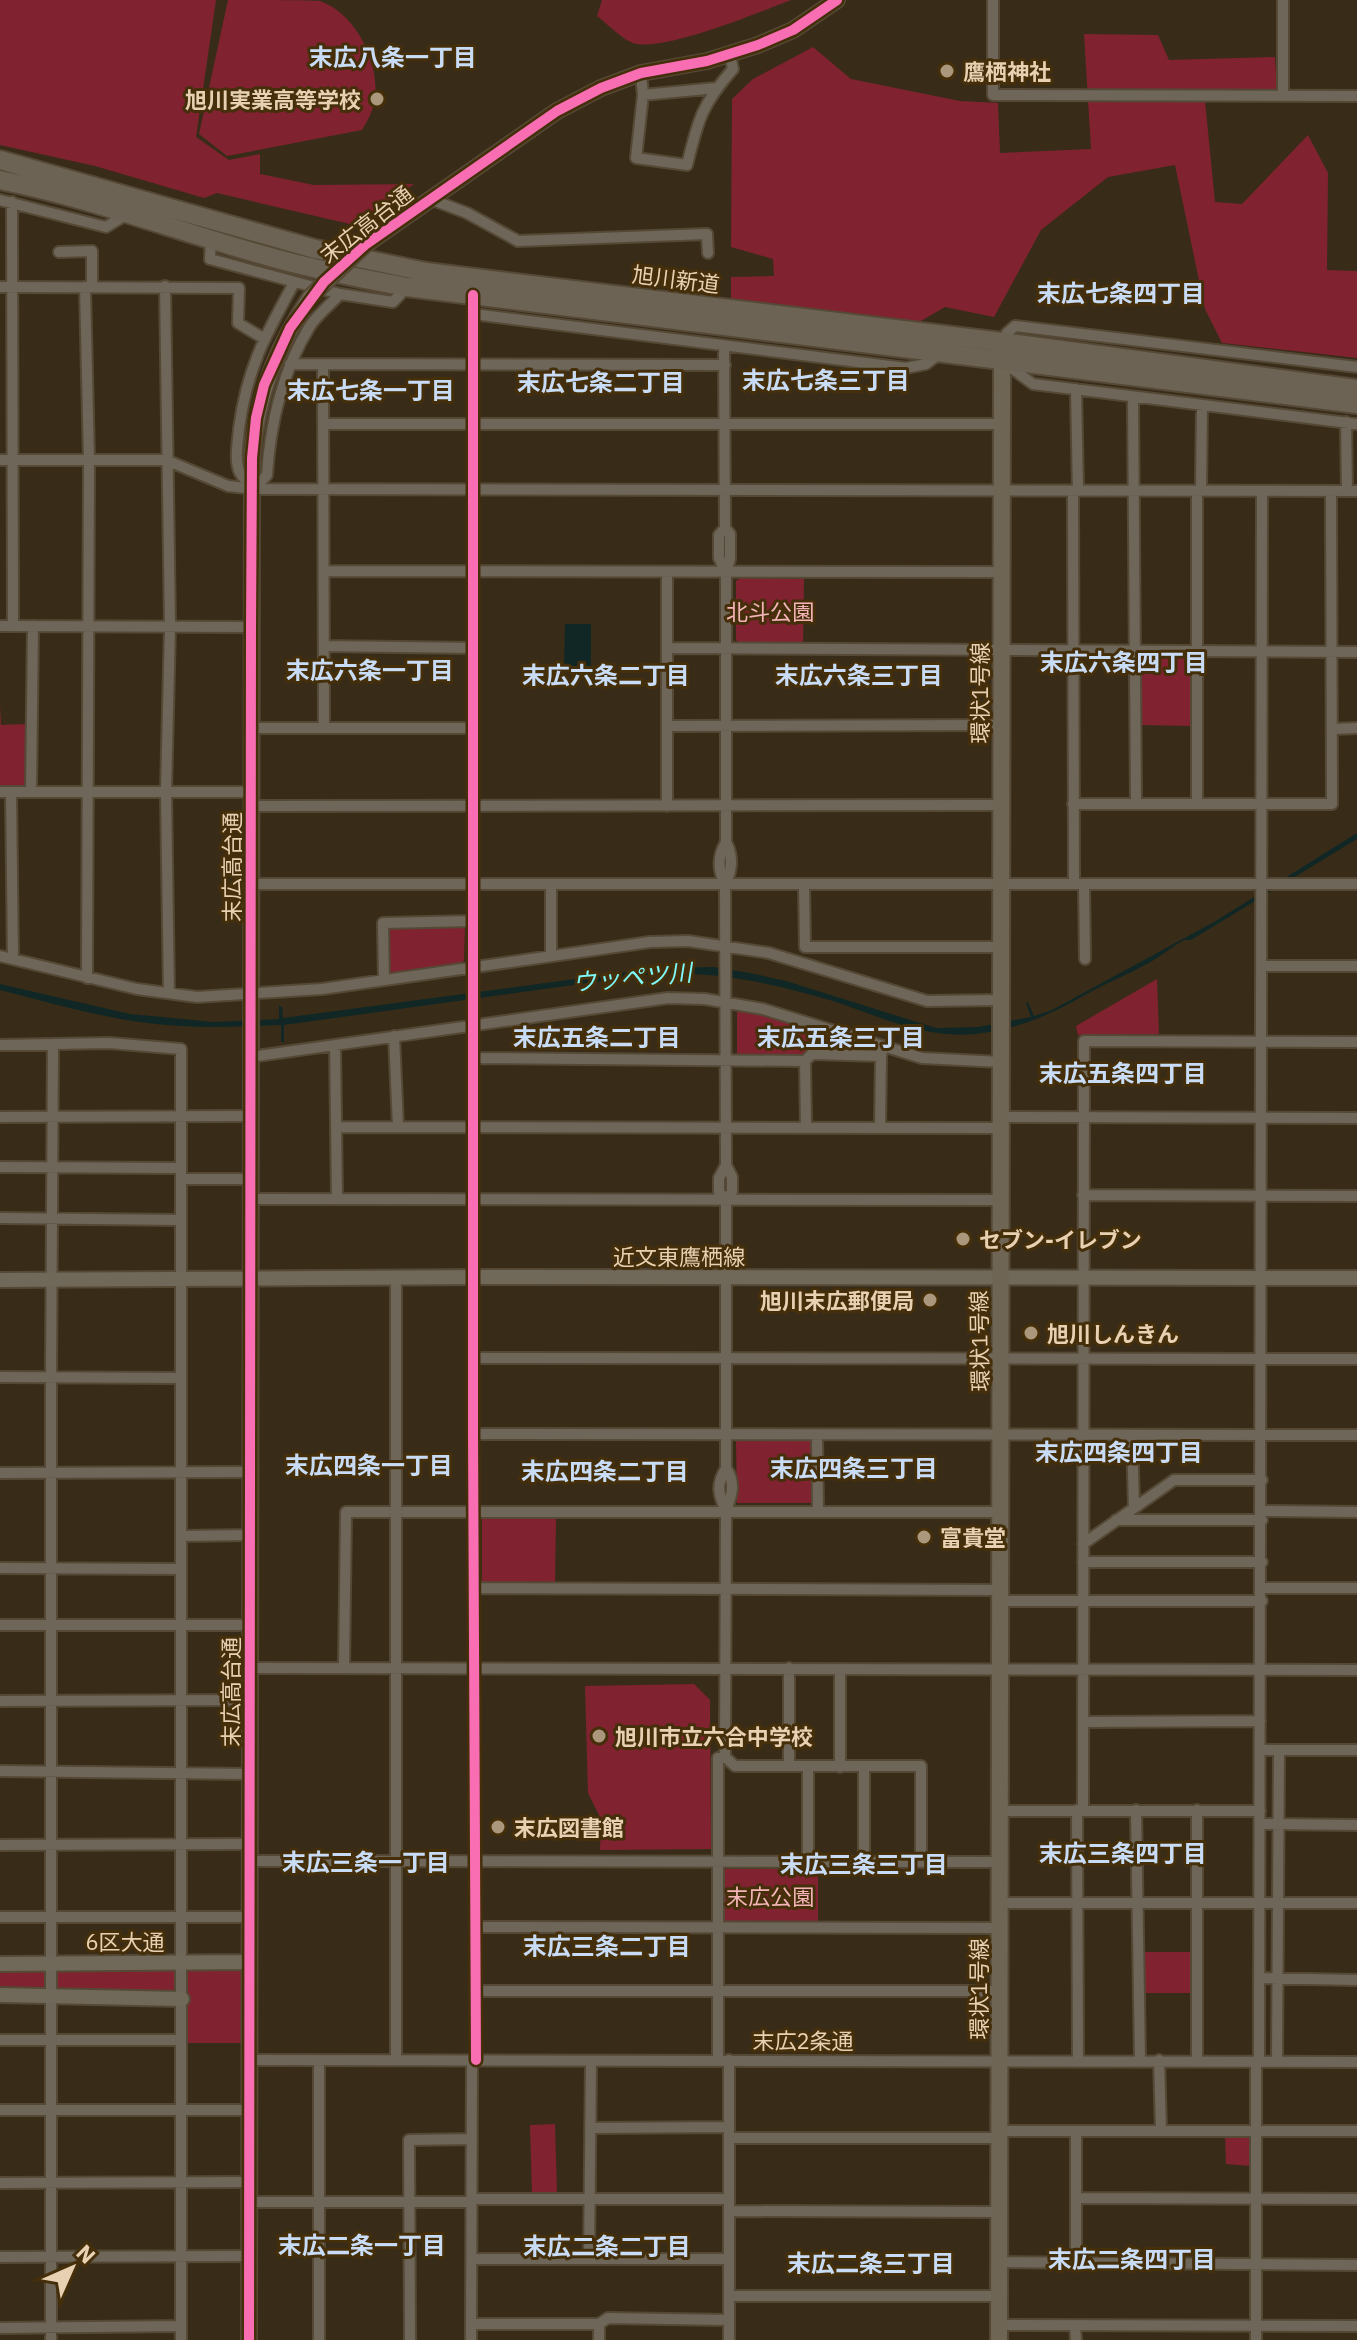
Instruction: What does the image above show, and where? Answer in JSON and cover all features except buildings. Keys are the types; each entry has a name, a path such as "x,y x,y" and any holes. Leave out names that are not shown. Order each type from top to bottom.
{"highway":[{"name":"旭川新道","path":"0,160 315,249 426,272 1002,351 1357,389"},
{"name":"旭川新道","path":"0,180 129,213 280,260 473,304 939,354 1002,351 1149,389 1357,404"}],"main road":[{"name":"環状1号線","path":"999,2333 1002,1433 999,490 1002,351"}],"street":[{"name":"末広高台通","path":"249,2340 252,458 256,418 264,385 290,328 310,297 365,245 557,111 601,88 641,73 730,55 793,30 837,0"},
{"path":"993,0 993,95 1357,96"},
{"path":"1283,0 1283,96"},
{"path":"641,73 643,95 636,158 687,165 698,117 716,88 733,69 730,55"},
{"path":"643,95 716,88"},
{"path":"430,199 467,213 518,241 707,234 708,253"},
{"path":"0,200 106,227 129,213"},
{"path":"12,202 5,287 14,460 13,626"},
{"path":"211,238 210,259 294,283 393,302 407,287"},
{"path":"59,252 92,251 88,287 87,978"},
{"path":"254,489 240,473 237,446 250,369 263,338 294,283"},
{"path":"165,286 170,626 166,792 169,993"},
{"path":"5,287 239,288 238,323 263,338"},
{"path":"254,489 267,475 268,447 290,364 312,324 340,294"},
{"path":"471,2340 477,1927 473,1511 473,304 724,346 906,368 926,364 939,354"},
{"path":"0,460 166,460 228,486 254,489 1352,491 1352,423 1202,405 1149,389 1133,397 1033,384 1002,351 1007,333 1015,326 1357,367"},
{"path":"724,346 725,528 719,535 719,558 726,572 725,806 731,874 725,885 725,1127 726,1165 732,1177 732,1192 726,1200 726,1468 719,1480 718,1493 726,1511 725,1757 735,1766 921,1766 921,1861"},
{"path":"290,364 725,365"},
{"path":"323,365 324,727"},
{"path":"1076,389 1073,804 1085,959"},
{"path":"1133,397 1136,804"},
{"path":"1197,804 1202,405"},
{"path":"324,424 1000,424"},
{"path":"1256,2340 1262,1670 1262,491"},
{"path":"1073,804 1332,804 1331,491"},
{"path":"324,571 1001,572"},
{"path":"667,572 667,806"},
{"path":"0,626 251,627"},
{"path":"31,791 33,626"},
{"path":"324,646 473,648"},
{"path":"667,648 1357,652"},
{"path":"667,726 1001,725"},
{"path":"251,728 473,728"},
{"path":"1333,729 1357,728"},
{"path":"13,959 5,792 166,792 251,799 473,806 1001,805"},
{"path":"251,884 1357,884"},
{"path":"551,884 551,956"},
{"path":"804,885 805,963"},
{"path":"384,980 383,923 473,921"},
{"path":"0,956 87,978 169,993 251,1001 384,980 473,973 551,956 650,942 688,941 805,963 927,1001 1000,1005"},
{"path":"805,947 1000,947"},
{"path":"1261,966 1357,966"},
{"path":"250,1051 335,1045 474,1020 668,998 726,998 882,1051 922,1058 1000,1054"},
{"path":"394,1036 398,1126"},
{"path":"1078,2061 1077,1903 1084,1722 1084,1041 1357,1042"},
{"path":"0,1045 109,1043 181,1049 181,2340"},
{"path":"51,2340 53,1044"},
{"path":"335,1045 337,1198"},
{"path":"806,1128 805,1061 812,1054 882,1051"},
{"path":"880,1128 882,1051"},
{"path":"474,1058 805,1061"},
{"path":"0,1117 250,1116"},
{"path":"336,1127 880,1128 1084,1117 1357,1118"},
{"path":"0,1167 181,1173 251,1179"},
{"path":"1083,1195 1357,1196"},
{"path":"251,1199 1000,1200"},
{"path":"0,1218 181,1220"},
{"path":"396,1278 396,2060"},
{"name":"近文東鷹栖線","path":"0,1280 1357,1278"},
{"path":"474,1358 1357,1359"},
{"path":"0,1377 180,1378"},
{"path":"473,1434 1357,1435"},
{"path":"817,1435 818,1511"},
{"path":"1132,1435 1134,1507"},
{"path":"0,1473 250,1472"},
{"path":"1083,1544 1174,1480 1262,1480"},
{"path":"344,1668 346,1512 1001,1512"},
{"path":"1115,1520 1357,1512"},
{"path":"181,1536 250,1535"},
{"path":"1083,1562 1262,1562"},
{"path":"0,1568 181,1569"},
{"path":"474,1588 727,1588 1001,1595 1082,1602 1262,1601"},
{"path":"1262,1588 1357,1588"},
{"path":"0,1625 250,1625"},
{"path":"250,1668 1357,1670"},
{"path":"789,1668 789,1766"},
{"path":"840,1669 840,1767"},
{"path":"0,1701 251,1700"},
{"path":"1084,1722 1260,1721"},
{"path":"1260,1750 1357,1750"},
{"path":"1277,2061 1279,1750"},
{"path":"725,1757 718,1758 718,1928 729,2132 729,2340"},
{"path":"808,1767 808,1861"},
{"path":"864,1767 864,1860"},
{"path":"0,1771 249,1774"},
{"path":"1136,1810 1140,2060"},
{"path":"1197,1810 1197,2060"},
{"path":"1000,1811 1260,1811"},
{"path":"1260,1824 1357,1825"},
{"path":"0,1845 250,1844"},
{"path":"250,1861 1001,1862"},
{"path":"1001,1903 1357,1903"},
{"path":"0,1917 249,1917"},
{"path":"477,1927 1000,1928"},
{"name":"6区大通","path":"0,1964 249,1962"},
{"path":"1259,1978 1357,1980"},
{"path":"476,1991 1000,1991"},
{"path":"0,1995 182,1999"},
{"path":"0,2040 180,2040"},
{"name":"末広2条通","path":"249,2060 1357,2062"},
{"path":"1159,2060 1161,2130"},
{"path":"319,2061 319,2340"},
{"path":"589,2259 591,2061"},
{"path":"0,2110 249,2110"},
{"path":"590,2128 1000,2134 1161,2130 1357,2131"},
{"path":"1076,2131 1076,2264"},
{"path":"410,2340 409,2140 472,2139"},
{"path":"0,2183 249,2182"},
{"path":"1076,2198 1357,2199"},
{"path":"249,2202 729,2199"},
{"path":"729,2211 1000,2212"},
{"path":"0,2257 249,2256"},
{"path":"472,2259 729,2259"},
{"path":"999,2262 1357,2265"},
{"path":"729,2296 999,2296"},
{"path":"472,2324 599,2324 608,2318 729,2320"},
{"path":"599,2324 599,2340"},
{"path":"0,2328 181,2326"},
{"path":"999,2333 1075,2326 1357,2326"},
{"path":"1075,2326 1076,2340"}],"green space":[{"path":"0,0 216,0 196,137 229,160 260,154 260,174 314,185 414,184 354,225 217,193 204,198 95,166 0,145"},
{"path":"228,0 320,1 345,17 364,43 374,73 374,103 362,130 227,156 199,134"},
{"path":"602,0 791,0 692,36 637,44 627,40 597,16"},
{"path":"1084,34 1158,35 1169,60 1275,57 1277,91 1204,91 1215,202 1242,204 1308,135 1328,173 1327,270 1357,271 1357,358 1222,343 1205,309 1175,165 1108,177 1041,230 994,317 945,307 919,322 731,301 731,277 774,276 773,259 731,247 732,99 753,79 813,47 851,79 960,101 998,103 1000,153 1091,149"},
{"name":"北斗公園","path":"740,578 804,579 803,644 740,644 736,640 736,581"},
{"path":"1187,658 1192,662 1192,726 1142,725 1142,662 1145,659"},
{"path":"0,706 1,725 25,724 26,782 22,787 0,787"},
{"path":"392,925 465,926 464,960 461,965 390,974 389,928"},
{"path":"1157,979 1159,1034 1078,1035 1076,1026"},
{"path":"737,1008 876,1047 875,1052 813,1048 797,1058 737,1056"},
{"path":"736,1441 815,1441 815,1503 737,1503"},
{"path":"482,1518 556,1518 555,1584 482,1583"},
{"path":"694,1684 710,1700 711,1849 600,1850 601,1819 588,1793 585,1686"},
{"name":"末広公園","path":"723,1869 818,1869 818,1922 723,1923"},
{"path":"1142,1952 1190,1952 1190,1993 1142,1993"},
{"path":"249,1962 249,2043 186,2043 187,2000 0,1995 0,1964"},
{"path":"555,2124 557,2194 532,2195 530,2125"},
{"path":"1225,2135 1252,2135 1251,2166 1226,2164"}],"water":[{"path":"565,624 591,624 591,670 564,670"},
{"path":"1357,833 1357,839 1141,967 1044,1016 1004,1029 975,1034 920,1030 788,989 699,974 653,974 284,1025 284,1042 281,1042 281,1025 210,1027 157,1024 86,1012 0,990 0,984 130,1014 214,1022 279,1019 279,1006 282,1007 283,1018 658,968 713,967 786,981 936,1028 978,1027 1031,1017 1028,1002 1034,1016 1052,1010 1214,922"}],"cycle path":[{"path":"249,2340 252,458 256,418 264,385 290,328 324,282 365,245 557,111 601,88 641,73 707,61 758,45 793,30 837,0"},
{"path":"473,295 476,2060"}],"place":[{"name":"鷹栖神社","path":"947,71"},
{"name":"旭川実業高等学校","path":"377,99"},
{"name":"セブン-イレブン","path":"963,1239"},
{"name":"旭川末広郵便局","path":"930,1300"},
{"name":"旭川しんきん","path":"1031,1333"},
{"name":"富貴堂","path":"924,1537"},
{"name":"旭川市立六合中学校","path":"599,1736"},
{"name":"末広図書館","path":"498,1827"}],"district":[{"name":"末広八条一丁目","path":"393,57"},
{"name":"末広七条四丁目","path":"1121,293"},
{"name":"末広七条三丁目","path":"826,380"},
{"name":"末広七条二丁目","path":"601,382"},
{"name":"末広七条一丁目","path":"371,390"},
{"name":"末広六条四丁目","path":"1124,662"},
{"name":"末広六条一丁目","path":"370,670"},
{"name":"末広六条二丁目","path":"606,675"},
{"name":"末広六条三丁目","path":"859,675"},
{"name":"末広五条二丁目","path":"597,1037"},
{"name":"末広五条三丁目","path":"841,1037"},
{"name":"末広五条四丁目","path":"1123,1073"},
{"name":"末広四条四丁目","path":"1119,1452"},
{"name":"末広四条一丁目","path":"369,1465"},
{"name":"末広四条三丁目","path":"854,1468"},
{"name":"末広四条二丁目","path":"605,1471"},
{"name":"末広三条四丁目","path":"1123,1853"},
{"name":"末広三条一丁目","path":"366,1862"},
{"name":"末広三条三丁目","path":"864,1864"},
{"name":"末広三条二丁目","path":"607,1946"},
{"name":"末広二条一丁目","path":"362,2245"},
{"name":"末広二条二丁目","path":"607,2246"},
{"name":"末広二条四丁目","path":"1132,2259"},
{"name":"末広二条三丁目","path":"871,2263"}],"water label":[{"name":"ウッペツ川","path":"632,977"}]}
